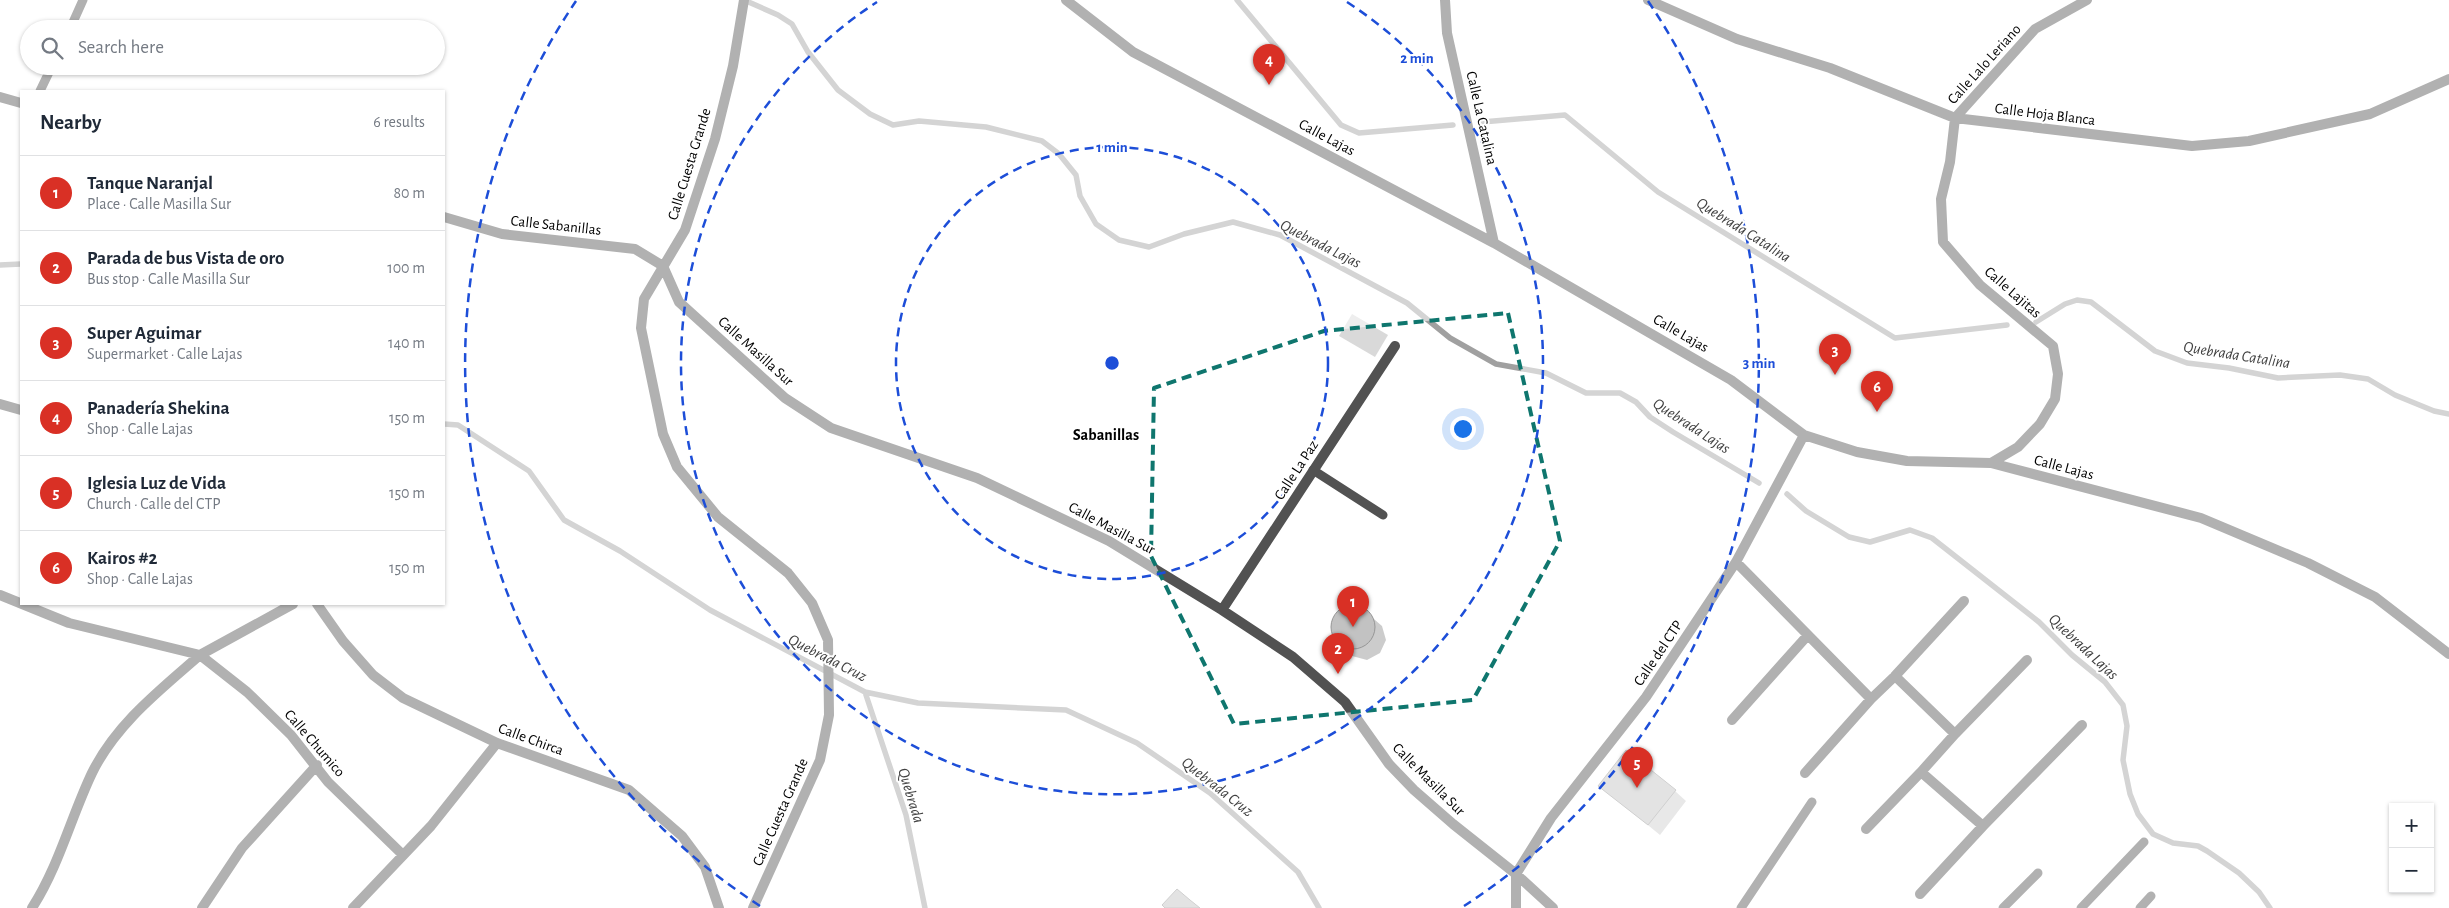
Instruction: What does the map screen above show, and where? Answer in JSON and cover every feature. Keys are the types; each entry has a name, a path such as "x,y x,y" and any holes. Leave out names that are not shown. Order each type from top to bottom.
{"street":[{"name":"Calle Cuesta Grande","path":"744,0 733,66 714,139 685,230 644,299 641,328 663,434 678,466 718,517 788,574 812,604 828,640 829,715 820,760 753,908"},
{"name":"Calle Lajas","path":"1066,0 1133,52 1494,243 1731,380 1804,435 1857,452 1907,461 1991,463 2201,518 2290,556 2375,597 2449,654"},
{"name":"Calle La Catalina","path":"1445,0 1447,33 1494,243"},
{"name":"Calle Hoja Blanca","path":"1648,0 1737,39 1830,68 1955,118 2192,146 2249,141 2370,114 2449,79"},
{"name":"Calle Lalo Leriano","path":"1955,118 2035,29 2088,0"},
{"path":"0,97 20,103"},
{"name":"Calle Lajitas","path":"1955,118 1950,162 1940,198 1943,242 1980,285 2053,346 2058,374 2055,399 2040,424 2018,447 1991,463"},
{"name":"Calle Sabanillas","path":"445,217 502,234 635,249 663,266"},
{"name":"Calle Masilla Sur","path":"663,266 679,302 785,398 831,428 977,478 1109,540 1222,610 1293,657 1345,702 1389,764 1408,783 1453,824 1516,874 1553,908"},
{"name":"Calle La Paz","path":"1222,610 1394,346"},
{"path":"0,404 20,410"},
{"name":"Calle del CTP","path":"1516,874 1551,818 1646,697 1736,562 1804,435"},
{"path":"1736,562 1871,699"},
{"path":"0,595 20,603"},
{"path":"1805,772 1871,699 1964,602"},
{"path":"25,605 69,623 200,655"},
{"path":"32,908 44,889 93,772 122,727 146,702 200,655 291,605"},
{"name":"Calle Chirca","path":"318,605 343,641 373,674 403,698 497,744 629,790 682,836 706,867 719,908"},
{"path":"1732,720 1808,635"},
{"name":"Calle Chumico","path":"200,655 253,698 291,735 317,765 328,782 403,855"},
{"path":"1866,829 2027,660"},
{"path":"1895,676 1955,734"},
{"path":"1920,894 1982,826 2082,725"},
{"path":"353,908 431,826 497,744"},
{"path":"202,908 242,848 317,765"},
{"path":"1921,772 1982,826"},
{"path":"1516,874 1516,908"}],"lane":[{"path":"74,20 84,0"},
{"path":"40,90 48,75"},
{"path":"1313,470 1383,515"},
{"path":"1740,908 1812,802"},
{"path":"2081,908 2144,842"},
{"path":"2003,908 2038,873"},
{"path":"2140,908 2151,896"}],"highlighted area":[{"path":"1508,313 1560,541 1473,700 1234,724 1151,556 1154,388 1324,331"}],"shaded area":[{"path":"1352,314 1388,335 1375,357 1339,336"}],"building":[{"path":"1357,605 1369,611 1374,618 1374,636 1369,643 1362,648 1349,649 1341,646 1334,639 1331,623 1334,615 1341,608"},
{"path":"1626,750 1676,790 1648,825 1598,786"},
{"path":"1177,889 1200,908 1165,908 1162,905"}],"waterway":[{"name":"Quebrada Lajas","path":"744,0 778,15 792,24 808,52 838,90 870,114 893,125 919,121 986,127 1042,141 1059,154 1076,175 1080,196 1096,224 1119,240 1149,247 1184,234 1233,222 1280,235 1407,303 1450,338 1496,364 1546,373 1586,393 1620,393 1636,402 1650,417 1673,432 1759,483"},
{"name":"Quebrada Catalina","path":"1237,0 1341,125 1359,133 1453,125"},
{"name":"Quebrada Catalina","path":"1482,122 1565,115 1658,192 1895,338 2007,325"},
{"name":"Quebrada Cruz","path":"0,265 20,264"},
{"name":"Quebrada Catalina","path":"2036,322 2065,304 2077,300 2091,302 2155,351 2187,363 2229,368 2278,378 2340,375 2368,379 2395,395 2434,411 2449,414"},
{"name":"Quebrada Cruz","path":"445,424 458,425 529,471 564,520 620,551 710,610 865,692 918,703 1066,710 1137,743 1210,793 1298,872 1319,908"},
{"name":"Quebrada Lajas","path":"1787,494 1806,511 1849,537 1870,542 1910,530 1932,538 2039,622 2072,655 2105,682 2123,705 2127,726 2123,760 2130,794 2138,814 2153,834 2173,843 2198,846 2207,851 2239,873 2259,892 2270,908"},
{"name":"Quebrada","path":"865,692 906,815 925,908"}],"place":[{"name":"Panadería Shekina","path":"1269,85"},
{"name":"Super Aguimar","path":"1835,375"},
{"name":"Kairos #2","path":"1877,412"},
{"name":"Tanque Naranjal","path":"1353,627"},
{"name":"Parada de bus Vista de oro","path":"1338,674"},
{"name":"Iglesia Luz de Vida","path":"1637,788"}],"district":[{"name":"Sabanillas","path":"1106,434"}]}
